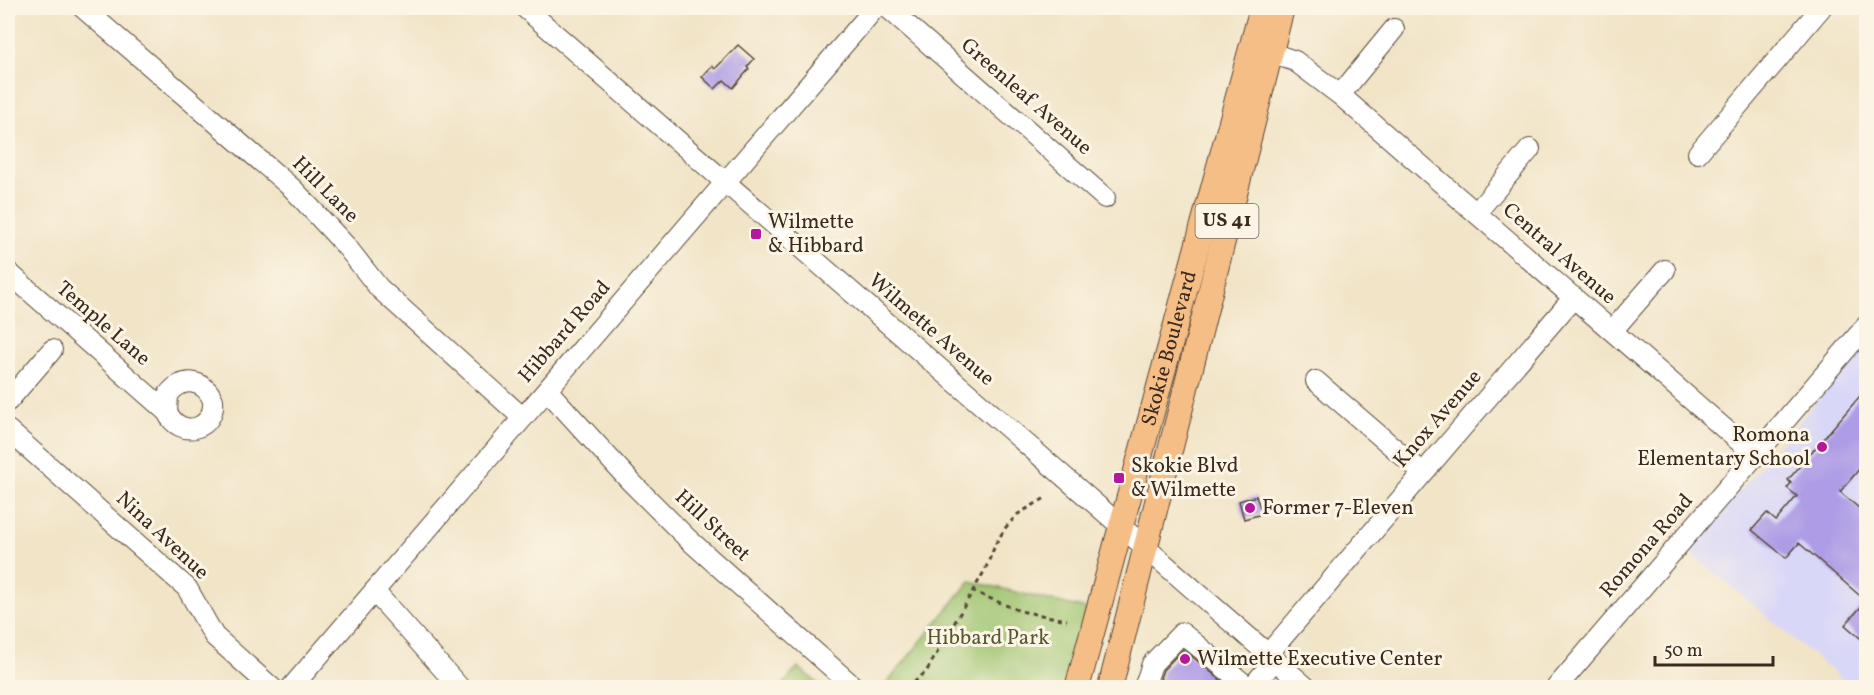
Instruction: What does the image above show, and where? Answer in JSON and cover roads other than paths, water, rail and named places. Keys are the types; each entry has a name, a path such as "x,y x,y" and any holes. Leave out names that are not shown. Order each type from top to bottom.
{"main road":[{"name":"Skokie Boulevard","path":"1110,687 1146,548 1261,49 1262,8"},
{"name":"Skokie Boulevard","path":"1077,687 1120,525 1261,49 1282,8"}],"street":[{"name":"Hill Lane","path":"82,8 293,189 346,246 379,288 523,418"},
{"name":"Wilmette Avenue","path":"525,8 1307,687"},
{"name":"Hibbard Road","path":"291,687 875,8"},
{"name":"Greenleaf Avenue","path":"888,8 1106,198"},
{"path":"1698,153 1821,8"},
{"path":"1340,95 1394,29"},
{"name":"Central Avenue","path":"1261,49 1295,61 1340,95 1756,456"},
{"name":"Central Avenue","path":"1476,213 1530,149"},
{"name":"Central Avenue","path":"1612,331 1665,270"},
{"name":"Temple Lane","path":"8,272 167,412"},
{"name":"Knox Avenue","path":"1250,687 1423,473 1574,297"},
{"name":"Romona Road","path":"1556,687 1866,326"},
{"path":"8,401 52,350"},
{"path":"1316,381 1423,473"},
{"name":"Hill Street","path":"547,390 631,482 688,539 855,687"},
{"name":"Nina Avenue","path":"8,430 187,588 214,636 272,687"},
{"path":"374,591 460,687"},
{"path":"1144,687 1152,664 1182,633 1250,687"}],"place":[{"name":"Wilmette & Hibbard","path":"756,234"},
{"name":"Romona Elementary School","path":"1822,447"},
{"name":"Skokie Blvd & Wilmette","path":"1119,478"},
{"name":"Former 7-Eleven","path":"1250,508"},
{"name":"Wilmette Executive Center","path":"1185,659"}],"park label":[{"name":"Hibbard Park","path":"988,638"}]}
